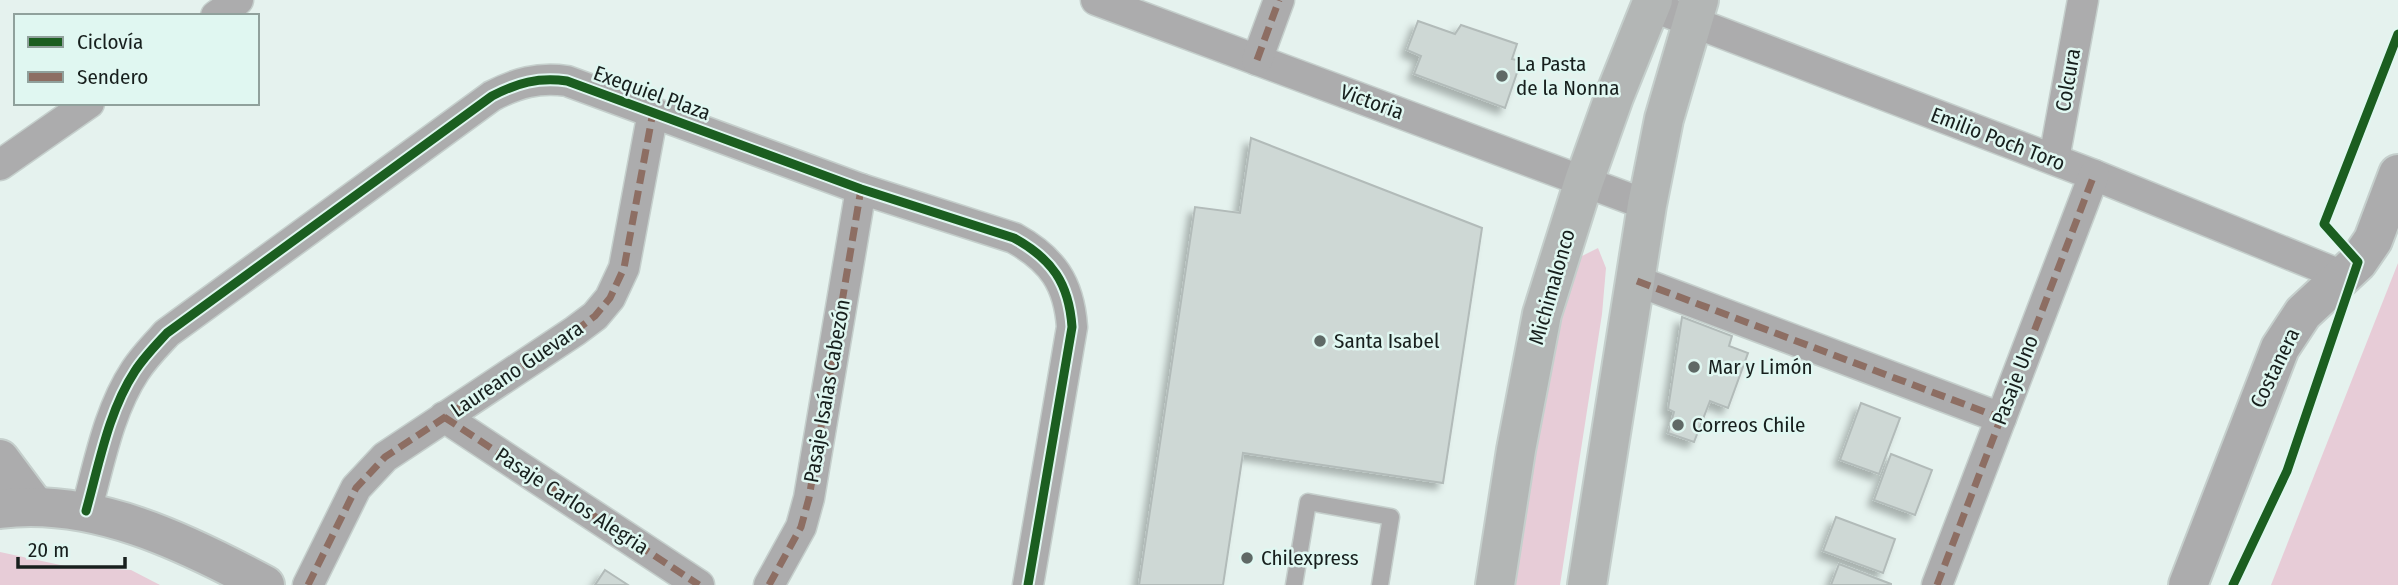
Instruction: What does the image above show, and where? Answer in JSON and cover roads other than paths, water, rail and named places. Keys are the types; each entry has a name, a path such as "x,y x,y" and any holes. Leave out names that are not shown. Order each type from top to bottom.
{"main road":[{"name":"Michimalonco","path":"1495,585 1537,336 1554,272 1614,97 1652,3"},
{"path":"1587,585 1647,205 1664,119 1695,11"}],"street":[{"path":"219,14 238,0"},
{"name":"Victoria","path":"1096,0 1647,205"},
{"path":"1257,60 1279,0"},
{"name":"Colcura","path":"2053,159 2083,0"},
{"name":"Emilio Poch Toro","path":"1652,3 1695,11 2343,276"},
{"name":"Exequiel Plaza","path":"86,511 113,416 123,392 135,370 167,333 492,96 531,80 558,79 567,80 861,189 1014,238 1048,261 1067,294 1072,327 1028,585"},
{"path":"0,165 86,105"},
{"name":"Laureano Guevara","path":"309,585 356,488 385,457 575,331 594,316 610,298 624,268 653,112"},
{"name":"Costanera","path":"2188,585 2280,348 2303,313 2358,262 2373,240 2398,174"},
{"name":"Pasaje Uno","path":"1937,585 2094,175"},
{"name":"Pasaje Isaías Cabezón","path":"769,585 801,527 809,498 861,189"},
{"path":"1637,281 2001,418"},
{"name":"Pasaje Carlos Alegria","path":"444,417 699,585"},
{"path":"0,459 18,508 86,511 173,541 229,565 265,585"}],"lane":[{"path":"1294,585 1308,502 1391,517 1380,585"}],"place":[{"name":"La Pasta de la Nonna","path":"1502,76"},
{"name":"Santa Isabel","path":"1320,341"},
{"name":"Mar y Limón","path":"1694,367"},
{"name":"Correos Chile","path":"1678,425"},
{"name":"Chilexpress","path":"1247,558"}]}
